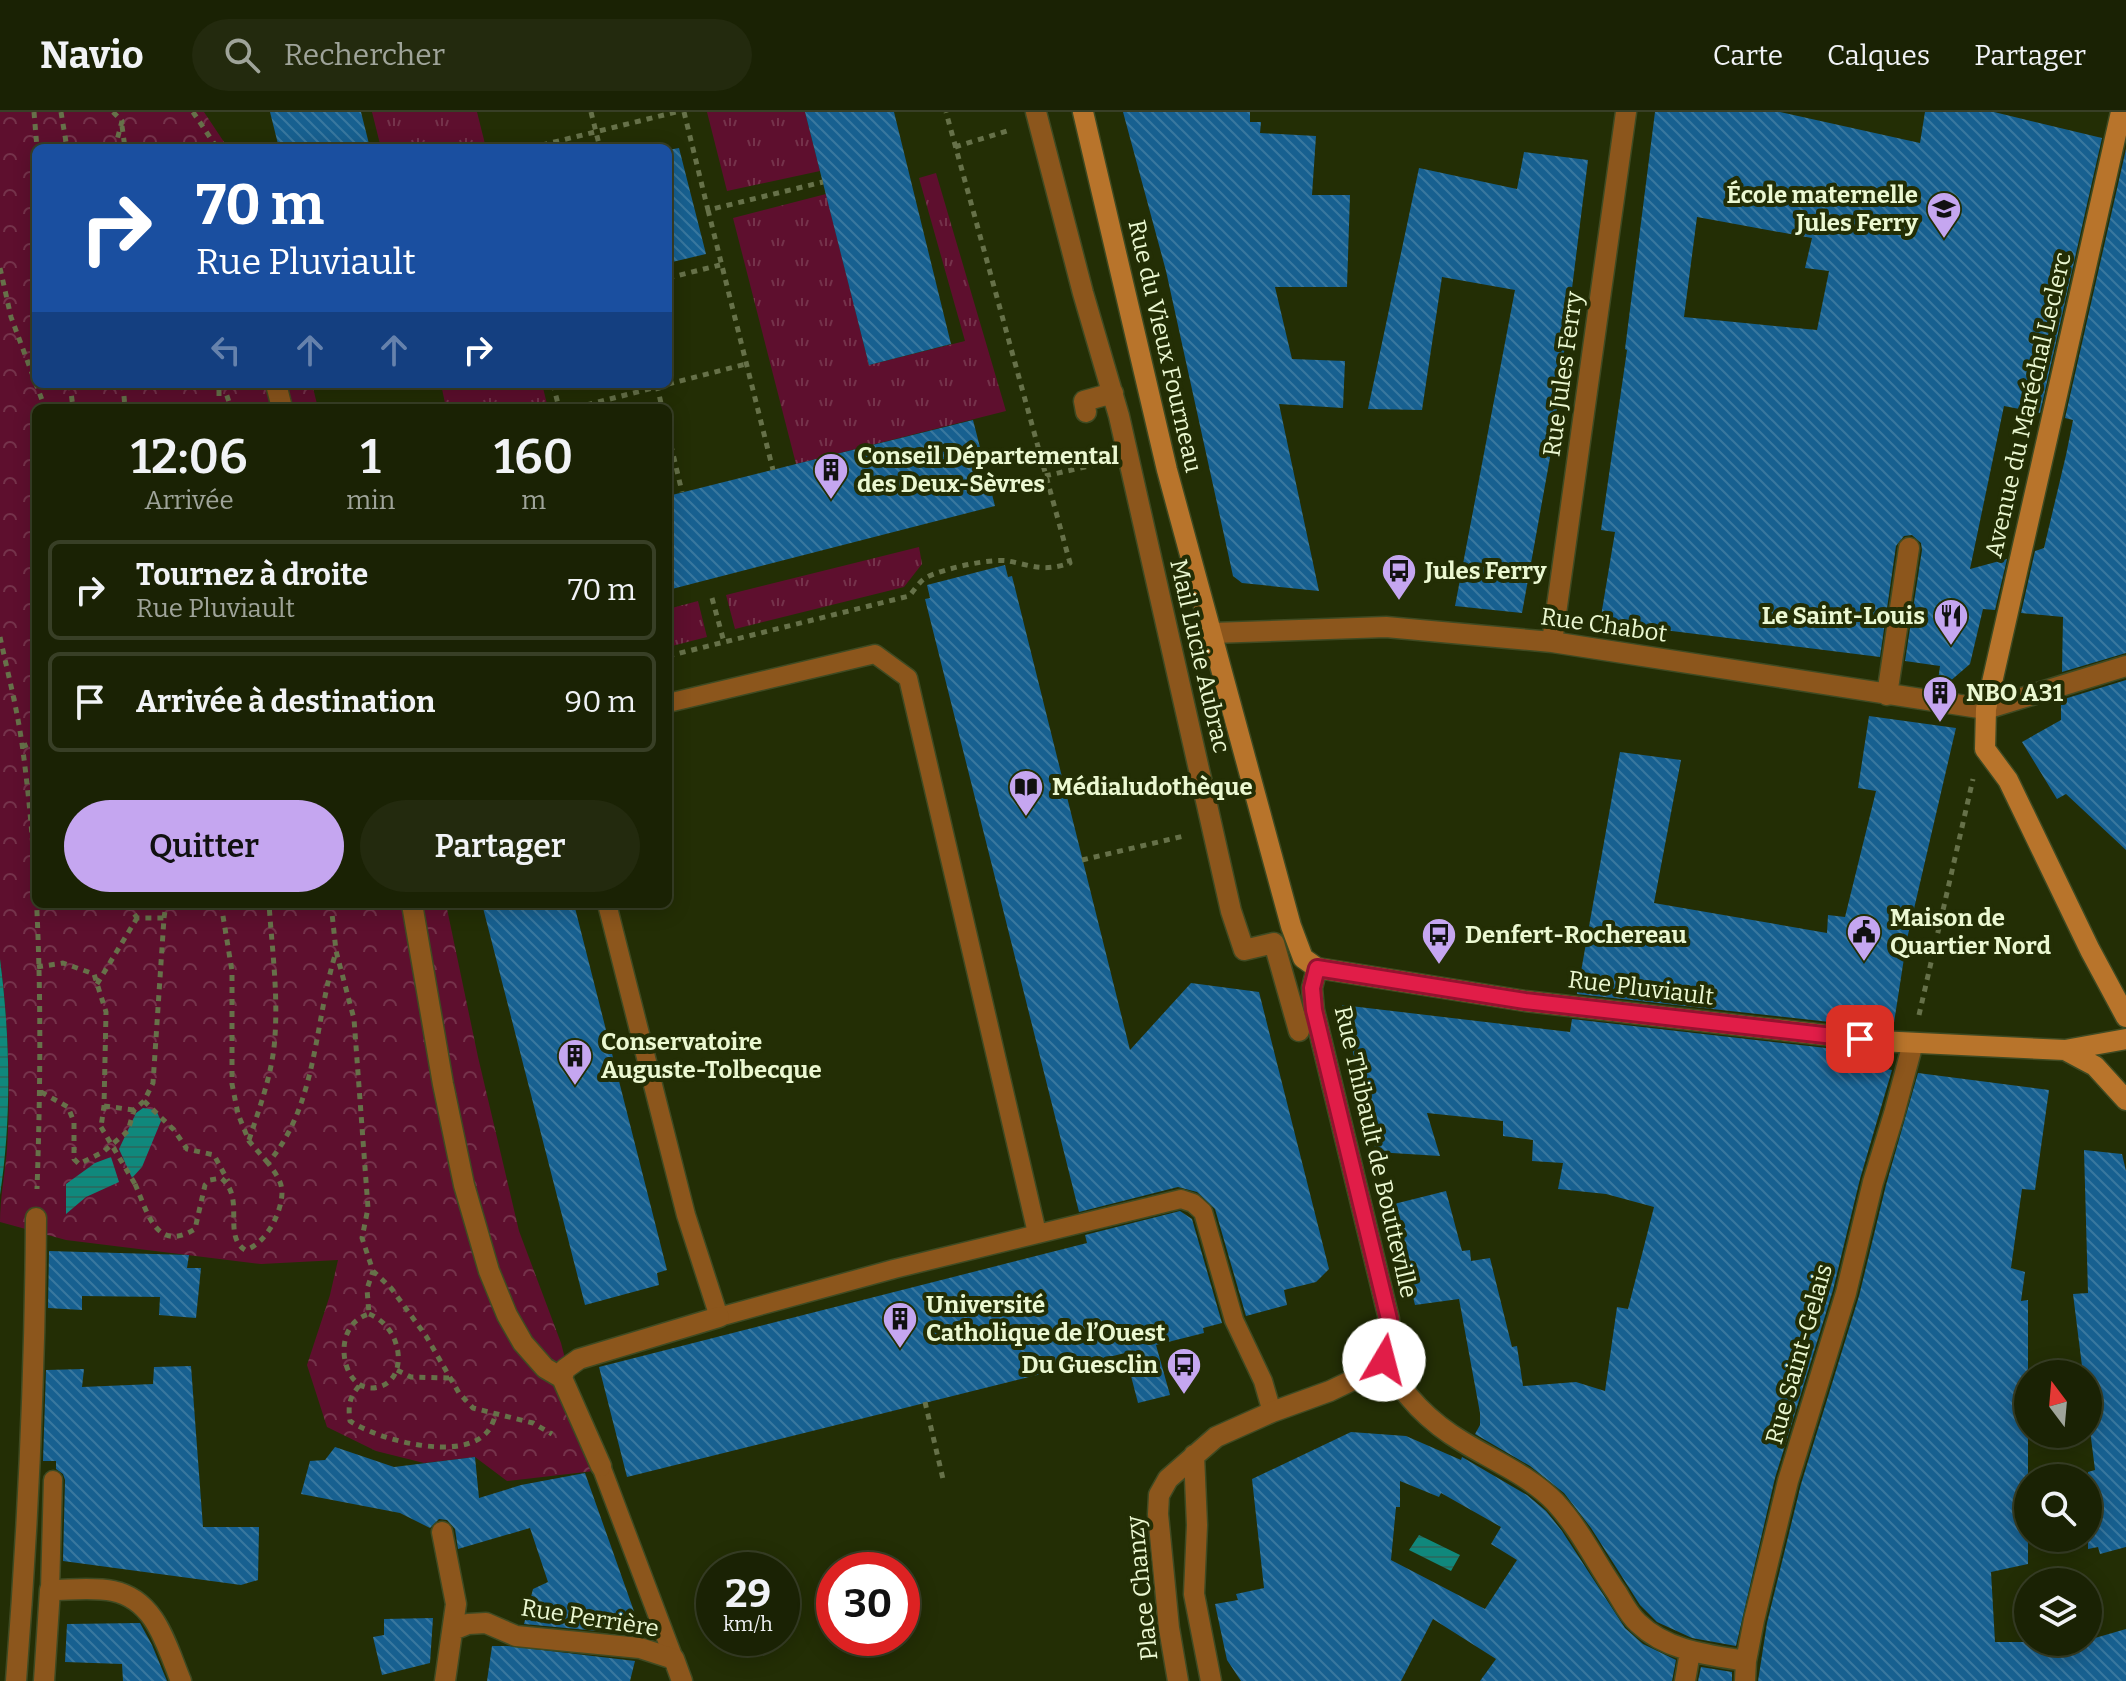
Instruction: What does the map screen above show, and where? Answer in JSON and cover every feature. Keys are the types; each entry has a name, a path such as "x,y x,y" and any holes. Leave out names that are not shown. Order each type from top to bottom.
{"main road":[{"name":"Rue du Vieux Fourneau","path":"1083,112 1167,470 1212,633"},
{"name":"Avenue du Maréchal Leclerc","path":"1985,749 1986,709 2121,112"},
{"path":"1212,633 1291,926 1303,958 1317,968"},
{"path":"1985,749 2008,780 2126,1017"},
{"name":"Rue Pluviault","path":"1317,968 1525,1001 1878,1041 2065,1050 2126,1039"},
{"path":"2065,1050 2095,1066 2126,1100"}],"street":[{"name":"Mail Lucie Aubrac","path":"1036,112 1083,293 1113,393 1231,911 1244,950 1274,943 1299,1031"},
{"name":"Rue Jules Ferry","path":"1552,642 1626,112"},
{"path":"1086,412 1084,401 1113,393"},
{"path":"1887,695 1909,548"},
{"name":"Rue Chabot","path":"1212,633 1386,627 1552,642 1986,709"},
{"path":"1986,709 2126,666"},
{"path":"413,908 464,1185 489,1271 507,1315 523,1343 545,1368 562,1378 601,1466"},
{"name":"Rue Thibault de Boutteville","path":"1317,968 1312,988 1314,1010 1389,1319 1389,1341 1384,1360"},
{"name":"Rue Saint-Gelais","path":"1745,1671 1788,1481 1846,1293 1873,1182 1913,1043"},
{"path":"16,1681 26,1556 35,1368 36,1218"},
{"path":"562,1378 565,1369 579,1359 719,1317"},
{"path":"1384,1360 1396,1382 1425,1416 1460,1441 1522,1476 1552,1499 1571,1521 1636,1622 1672,1645 1745,1671"},
{"name":"Place Chanzy","path":"1178,1681 1169,1628 1158,1514 1159,1495 1168,1479 1216,1437 1330,1391 1384,1360"},
{"path":"1194,1455 1197,1525 1194,1594 1211,1681"},
{"path":"442,1532 456,1604 445,1681"},
{"path":"44,1681 50,1590 111,1590 141,1603 155,1618 181,1681"},
{"name":"Rue Perrière","path":"453,1630 468,1624 486,1623 516,1636 640,1648 674,1659"},
{"path":"1685,1681 1690,1652"},
{"path":"674,1659 682,1681"}],"lane":[{"path":"672,702 875,654 908,678 1037,1233"},
{"path":"608,908 686,1215 719,1317 894,1269 1181,1199 1193,1203 1203,1212 1209,1225 1234,1320 1263,1381 1272,1412"},
{"path":"601,1466 674,1659"},
{"path":"50,1590 53,1480"}],"path":[{"path":"34,112 37,144"},
{"path":"61,112 66,144"},
{"path":"113,112 122,121 125,144"},
{"path":"193,112 214,144"},
{"path":"591,112 599,144"},
{"path":"546,144 676,112"},
{"path":"684,112 773,470"},
{"path":"672,655 909,596 928,577 988,561 1007,561 1037,569 1052,569 1070,563 946,112"},
{"path":"116,144 122,121"},
{"path":"955,147 1007,131"},
{"path":"708,210 823,182"},
{"path":"672,277 720,265"},
{"path":"0,268 11,317 32,373"},
{"path":"672,382 746,364"},
{"path":"590,404 650,388"},
{"path":"672,450 682,492"},
{"path":"1045,476 1098,464"},
{"path":"712,598 724,642"},
{"path":"0,637 22,747 32,825"},
{"path":"22,747 32,743"},
{"path":"1913,1043 1970,787 1985,749"},
{"path":"1082,860 1212,829"},
{"path":"36,908 41,1092 36,1218"},
{"path":"131,908 137,918"},
{"path":"41,1092 68,1107 74,1122 74,1159 79,1164 103,1152 128,1131 134,1110 144,1101 153,1083 165,908"},
{"path":"144,1101 174,1130 187,1149 214,1155 234,1199 236,1240 245,1250 254,1248 263,1240 273,1221 282,1192 278,1177 249,1141 238,1114 232,1084 232,971 222,908"},
{"path":"249,1141 267,1087 275,1038 269,908"},
{"path":"331,908 336,951 354,1019 368,1208 362,1238 373,1271 391,1288 426,1336 459,1393 473,1408 533,1423 570,1443 591,1445"},
{"path":"97,984 137,918"},
{"path":"137,918 164,918"},
{"path":"268,1163 290,1131 310,1078 326,983 336,951"},
{"path":"37,967 63,963 94,974 106,1012 101,1127 135,1184 155,1227 165,1236 183,1237 195,1229 201,1195 210,1180 221,1178 230,1185"},
{"path":"104,1106 134,1110"},
{"path":"369,1314 367,1289 373,1271"},
{"path":"369,1314 390,1327 396,1338 396,1370 390,1381 381,1386 359,1386 348,1368 344,1340 358,1317 369,1314"},
{"path":"396,1370 411,1377 450,1378"},
{"path":"359,1386 351,1395 348,1407 350,1421 362,1429 431,1448 474,1440 487,1433 496,1414"},
{"path":"925,1402 943,1479"}],"green space":[{"path":"0,112 204,112 225,144 32,144 32,388 313,388 317,404 32,404 32,908 447,908 519,1231 561,1343 594,1471 507,1481 475,1457 424,1463 376,1451 327,1427 307,1365 338,1260 261,1264 66,1240 0,1222 9,1102 7,1029 0,959"},
{"path":"372,112 477,112 485,144 380,144"},
{"path":"707,112 805,112 820,171 727,191"},
{"path":"936,173 1006,411 796,464 733,218 826,194 869,365 965,341 919,178"},
{"path":"442,388 543,388 547,404 445,404"},
{"path":"919,547 922,564 904,587 735,629 726,595"},
{"path":"698,601 707,637 672,646 672,608"}],"water":[{"path":"0,959 8,1077 0,1195"},
{"path":"143,1108 156,1110 161,1121 142,1167 132,1178 119,1149 136,1113"},
{"path":"111,1157 119,1182 86,1197 66,1214 66,1184 95,1163"},
{"path":"1419,1535 1460,1555 1451,1571 1409,1550"}],"building":[{"path":"270,112 361,112 369,144 278,144"},
{"path":"805,112 894,112 951,344 869,365"},
{"path":"1123,112 1250,112 1250,122 1261,122 1260,133 1316,136 1312,195 1350,195 1347,287 1275,287 1292,359 1345,361 1343,408 1279,404 1319,591 1242,583 1233,576 1166,271"},
{"path":"1655,112 1780,112 1920,143 1925,112 1994,112 2102,138 2040,413 2004,406 1970,569 2007,559 1995,610 1983,609 1970,664 1941,689 1937,688 1940,666 1905,661 1922,550 1921,543 1912,535 1904,536 1896,546 1880,657 1600,622 1615,532 1601,530","holes":["1697,217 1812,238 1805,268 1829,271 1817,330 1684,317"]},
{"path":"679,148 706,254 672,262 672,149"},
{"path":"2126,149 2126,653 2062,672 2063,617 2021,613 2035,551 2044,548 2066,455 2073,420 2065,418"},
{"path":"1524,152 1588,160 1553,441 1522,613 1455,606 1515,290 1442,277 1422,410 1368,409 1419,168 1517,189"},
{"name":"Conseil Départemental des Deux-Sèvres","path":"973,420 995,506 672,589 672,495"},
{"path":"1005,565 1008,577 1012,576 1130,1050 1191,983 1259,992 1329,1269 1316,1282 1284,1290 1287,1305 1246,1316 1215,1209 1197,1192 1178,1187 1079,1212 925,599 930,598 927,585"},
{"path":"2126,680 2126,850 2066,794 2057,799 2022,742 2061,720 2061,700"},
{"path":"1869,716 1956,728 1907,939 1893,1029 1577,994 1620,752 1681,760 1654,903 1827,933 1828,915 1845,917 1876,791 1858,788"},
{"name":"Conservatoire Auguste-Tolbecque","path":"483,908 575,908 667,1270 657,1273 659,1285 585,1305"},
{"path":"1342,1005 1570,1032 1572,1019 1888,1055 1886,1069 1892,1070 1860,1179 1833,1290 1775,1478 1736,1646 1692,1638 1657,1622 1640,1605 1591,1528 1564,1493 1530,1466 1475,1434 1480,1425 1480,1413 1459,1299 1415,1305 1390,1205 1446,1191 1462,1251 1470,1250 1471,1261 1490,1258 1512,1347 1517,1346 1523,1386 1576,1382 1605,1391 1617,1307 1628,1309 1654,1207 1606,1194 1558,1189 1563,1163 1532,1161 1533,1140 1503,1136 1503,1121 1427,1113 1440,1156 1376,1152"},
{"path":"1918,1073 2049,1090 2035,1190 2022,1189 2011,1268 2025,1272 2021,1301 2028,1300 2028,1360 2014,1360 2014,1448 2028,1448 2028,1464 2014,1464 2014,1552 2028,1552 2028,1564 1991,1572 1995,1642 2014,1642 2014,1656 2102,1656 2102,1636 2126,1629 2126,1681 1758,1681 1767,1623 1801,1484 1859,1296"},
{"path":"2084,1150 2122,1154 2126,1171 2126,1547 2100,1554 2102,1464 2094,1464 2092,1448 2102,1448 2102,1360 2081,1360 2073,1294 2088,1293"},
{"name":"Université Catholique de l’Ouest","path":"1180,1211 1192,1219 1222,1323 1203,1328 1204,1333 1156,1345 1170,1395 1138,1403 1125,1353 627,1477 599,1367 1087,1243 1085,1235"},
{"path":"49,1251 189,1255 187,1268 201,1268 196,1318 159,1315 160,1297 82,1296 82,1310 48,1308"},
{"path":"191,1366 203,1527 259,1527 258,1580 241,1585 63,1561 65,1480 56,1469 56,1461 43,1461 46,1370 84,1369 82,1387 153,1384 154,1367"},
{"path":"1351,1432 1406,1436 1461,1460 1462,1457 1527,1495 1546,1511 1625,1628 1643,1644 1676,1660 1672,1681 1480,1681 1496,1659 1433,1619 1401,1681 1241,1681 1227,1660 1215,1604 1238,1600 1236,1594 1264,1588 1252,1479","holes":["1400,1481 1439,1497 1441,1493 1501,1527 1491,1544 1517,1560 1485,1609 1391,1560 1396,1507 1400,1507"]},
{"path":"335,1447 394,1467 475,1457 479,1498 521,1485 585,1473 640,1635 524,1624 533,1589 548,1582 530,1528 458,1549 455,1529 447,1520 439,1519 430,1528 400,1513 301,1494 310,1461 325,1460"},
{"path":"433,1618 430,1663 382,1675 373,1637 384,1635 384,1619"},
{"path":"140,1623 167,1681 123,1681 122,1664 65,1662 67,1624"},
{"path":"492,1646 635,1661 630,1681 487,1681"},
{"path":"1701,1667 1732,1672 1732,1681 1698,1681"}],"place":[{"name":"École maternelle Jules Ferry","path":"1944,240"},
{"name":"Conseil Départemental des Deux-Sèvres","path":"831,501"},
{"name":"Jules Ferry","path":"1399,602"},
{"name":"Le Saint-Louis","path":"1951,647"},
{"name":"NBO A31","path":"1940,724"},
{"name":"Médialudothèque","path":"1026,818"},
{"name":"Maison de Quartier Nord","path":"1864,963"},
{"name":"Denfert-Rochereau","path":"1439,966"},
{"name":"Conservatoire Auguste-Tolbecque","path":"575,1087"},
{"name":"Université Catholique de l’Ouest","path":"900,1350"},
{"name":"Du Guesclin","path":"1184,1396"}],"route":[{"path":"1384,1360 1389,1341 1389,1319 1314,1010 1312,988 1317,968 1525,1001 1860,1039"}]}
